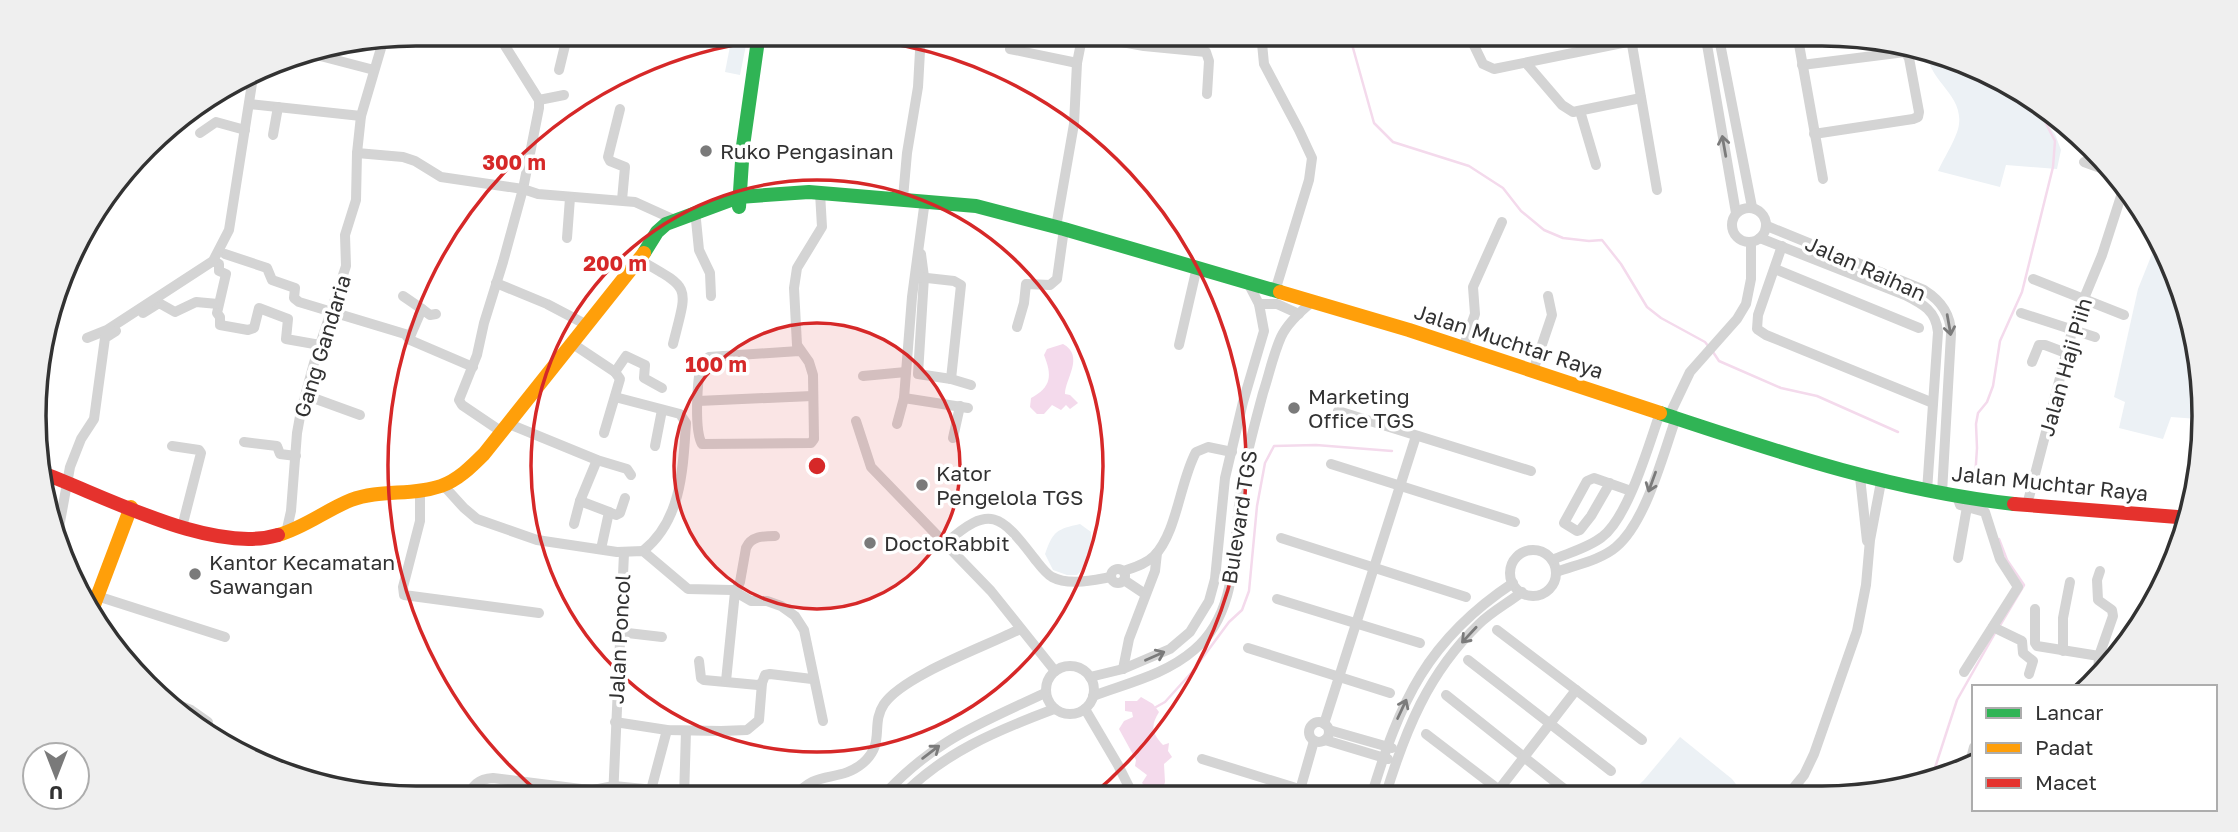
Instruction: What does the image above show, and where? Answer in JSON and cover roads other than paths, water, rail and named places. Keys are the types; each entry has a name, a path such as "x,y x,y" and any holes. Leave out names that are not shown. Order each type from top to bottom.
{"main road":[{"path":"739,202 753,46"},
{"name":"Jalan Muchtar Raya","path":"679,223 739,202 818,193 976,206 1313,302 1860,477 1967,501 2178,517"},
{"name":"Jalan Muchtar Raya","path":"51,476 182,527 241,539 270,538 286,533 350,499 444,486 472,467 506,428 651,244 662,226 696,220 739,202"},
{"path":"95,601 131,507"}],"street":[{"path":"506,46 539,100 537,120 523,189 473,368 460,401 506,428 627,469 631,475"},
{"path":"559,70 565,46"},
{"path":"903,198 918,87 920,46"},
{"path":"1017,327 1025,300 1026,284 1050,285 1057,279 1060,228 1074,124 1081,46"},
{"path":"1144,46 1206,52 1209,61 1207,93"},
{"path":"1262,46 1264,64 1311,158 1309,180 1275,291"},
{"path":"1474,46 1483,64 1488,68 1526,64 1596,46"},
{"path":"1632,46 1657,190"},
{"path":"1706,46 1736,213"},
{"path":"1720,46 1752,207"},
{"path":"1799,46 1823,179"},
{"name":"Gang Gandaria","path":"286,533 291,511 297,433 305,395 347,260 345,235 356,200 361,116 381,47"},
{"path":"1010,49 1077,63"},
{"path":"1802,65 1895,53"},
{"path":"1814,134 1913,120 1919,115 1908,56"},
{"path":"324,57 374,70"},
{"path":"1526,64 1562,105 1573,112 1641,98"},
{"path":"61,520 80,439 94,418 105,338 108,333 216,263 225,254 235,215 252,84"},
{"path":"1716,97 1729,94"},
{"path":"539,100 564,95"},
{"path":"249,104 361,116"},
{"path":"273,135 278,107"},
{"path":"620,108 608,157 610,161 625,167 622,200"},
{"path":"1580,111 1596,166"},
{"path":"200,133 216,122 245,130"},
{"path":"357,153 403,157 441,177 523,189 538,194 622,200 643,205 679,223"},
{"path":"2084,162 2096,166"},
{"path":"799,351 709,357 702,362 698,438 702,444 807,444 814,439 813,375 809,362 799,351 794,288 797,268 822,227 818,193"},
{"name":"Jalan Haji Piih","path":"2027,505 2072,331 2102,256 2121,197"},
{"path":"567,238 570,198"},
{"path":"925,200 918,253 918,374 951,379 971,386"},
{"path":"1552,560 1591,544 1604,536 1617,522 1690,372 1737,319 1746,304 1755,240 1766,226 1763,214 1752,207 1740,209 1732,219 1733,233 1744,242 1755,240"},
{"path":"235,215 216,263 219,271 226,274 218,304 220,325 248,330 254,328 259,308 288,319 286,339 320,345"},
{"path":"696,220 699,250 710,273 711,296"},
{"path":"1463,348 1475,314 1473,287 1502,222"},
{"name":"Jalan Raihan","path":"1766,226 1931,294 1944,309 1951,326 1942,494"},
{"name":"Jalan Raihan","path":"1755,240 1782,246 1886,288 1917,301 1933,314 1938,327 1927,491"},
{"path":"1782,246 1756,321 1760,332 1933,403"},
{"path":"225,254 267,268 271,279 295,288 296,300 405,334 409,339 473,368"},
{"path":"638,259 673,279 681,287 683,303 673,344"},
{"path":"1179,345 1197,267"},
{"path":"1774,269 1919,328"},
{"path":"1886,288 1890,276"},
{"path":"897,424 904,398 919,277"},
{"path":"919,277 954,281 961,285 951,379"},
{"path":"2033,279 2124,315"},
{"path":"496,283 547,304 587,325"},
{"name":"Bulevard TGS","path":"1090,677 1124,669 1160,654 1191,632 1204,610 1215,579 1225,478 1264,331 1259,304 1247,283"},
{"path":"403,296 430,315 436,314"},
{"path":"1533,371 1552,315 1548,296"},
{"path":"87,338 108,333 159,303 175,312 196,302 218,304"},
{"name":"Bulevard TGS","path":"1093,696 1152,675 1177,661 1194,650 1212,629 1230,583 1240,494 1257,415 1281,335 1298,313 1313,302"},
{"path":"1259,304 1277,304 1298,313"},
{"path":"409,339 422,309"},
{"path":"2021,313 2095,337"},
{"path":"1264,331 1281,335"},
{"path":"573,344 620,378 604,433"},
{"path":"2032,362 2039,345 2066,353"},
{"path":"615,373 628,356 646,365 644,379 662,387"},
{"path":"863,376 906,373"},
{"path":"1935,373 1948,374"},
{"path":"1252,375 1267,382"},
{"path":"305,395 360,415"},
{"path":"698,401 812,396"},
{"path":"615,397 680,414 685,419 677,500 663,529 643,551 624,553"},
{"path":"904,398 964,407 953,438"},
{"path":"655,446 662,410"},
{"path":"1338,411 1531,471"},
{"path":"1241,412 1257,415"},
{"path":"1556,572 1616,547 1630,531 1643,508 1668,415"},
{"path":"856,421 871,467 991,591 1055,671"},
{"path":"1302,786 1323,734 1416,436"},
{"path":"244,442 277,446 280,454 296,456"},
{"path":"172,446 199,450 201,453 182,527"},
{"path":"945,544 968,525 991,519 1010,527 1040,566 1052,577 1076,581 1111,577 1115,582 1157,553 1196,452 1208,447 1232,452"},
{"path":"574,524 580,500 597,460"},
{"path":"1331,464 1515,522"},
{"path":"1860,477 1868,552"},
{"path":"1610,483 1580,530 1577,531 1564,523 1587,481 1594,478 1610,483 1631,491"},
{"path":"1795,786 1814,754 1852,648 1863,602 1868,552 1881,482"},
{"name":"Jalan Poncol","path":"444,486 471,514 483,522 547,542 624,553 614,786"},
{"path":"415,491 420,521 403,587 404,595 539,613"},
{"path":"580,500 616,514 620,513 625,498"},
{"path":"1861,501 1878,502"},
{"path":"1958,558 1967,501 1985,512 2000,559 2018,587 1996,629 1964,672"},
{"path":"601,549 609,512"},
{"path":"726,681 735,592 748,543 758,537 775,536"},
{"path":"1281,538 1466,597"},
{"path":"643,551 688,589 727,589 751,601 766,601 781,606 795,616 804,630 812,679 823,721"},
{"path":"1538,551 1552,560 1556,572 1553,584 1545,592 1533,596 1522,592 1513,583 1511,566 1522,553 1538,551"},
{"path":"1124,669 1129,639 1155,571 1157,553"},
{"path":"2099,662 2113,615 2112,610 2098,600 2097,580 2100,571"},
{"path":"1124,576 1145,594"},
{"path":"2063,652 2063,618 2070,582"},
{"path":"1374,786 1397,718 1427,663 1467,619 1513,583"},
{"path":"1388,786 1409,725 1440,670 1480,623 1522,592"},
{"path":"97,596 225,637"},
{"path":"1277,599 1420,643"},
{"path":"2035,609 2035,645 2063,652 2099,656"},
{"path":"805,786 809,781 849,773 869,758 877,743 880,712 887,700 902,688 935,669 1020,629"},
{"path":"1996,629 2023,642 2023,653 2033,661 2029,674"},
{"path":"1497,630 1643,740"},
{"path":"619,632 662,637"},
{"path":"1248,648 1390,693"},
{"path":"1468,660 1611,771"},
{"path":"699,661 702,679 755,685 762,683"},
{"path":"1062,667 1078,667 1090,677 1094,685 1093,696 1085,709 1069,714 1054,709 1048,701 1046,684 1055,671 1062,667"},
{"path":"615,722 687,731 752,728 759,720 765,675 812,679"},
{"path":"1505,786 1576,690"},
{"path":"893,786 910,768 946,741 1045,693"},
{"path":"1446,695 1560,786"},
{"path":"189,709 208,722"},
{"path":"913,786 960,750 1012,724 1054,709"},
{"path":"1085,709 1128,786"},
{"path":"652,786 667,730"},
{"path":"684,786 687,731"},
{"path":"1323,734 1400,750"},
{"path":"1323,734 1395,762"},
{"path":"1426,734 1490,786"},
{"path":"1202,759 1279,786"},
{"path":"474,786 486,778 560,786"}],"waterway":[{"path":"1352,46 1374,123 1393,142 1469,166 1503,188 1521,211 1544,230 1563,238 1602,240 1621,264 1647,307 1709,347"},
{"path":"1981,486 1975,478 1978,413 1987,402 1993,386 2000,341 2022,292 2053,167 2055,141 2044,119"},
{"path":"1713,352 1719,361 1781,388 1817,396 1898,432"},
{"path":"1156,707 1165,702 1192,672 1229,622 1242,610 1249,591 1257,506 1265,463 1274,446 1316,445 1392,451"},
{"path":"1999,539 2007,560 2024,585 1999,627"},
{"path":"1935,769 1957,700 1995,633"}],"place":[{"name":"Ruko Pengasinan","path":"706,151"},
{"name":"Marketing Office TGS","path":"1294,408"},
{"name":"Kator Pengelola TGS","path":"922,485"},
{"name":"DoctoRabbit","path":"870,543"},
{"name":"Kantor Kecamatan Sawangan","path":"195,574"}]}
